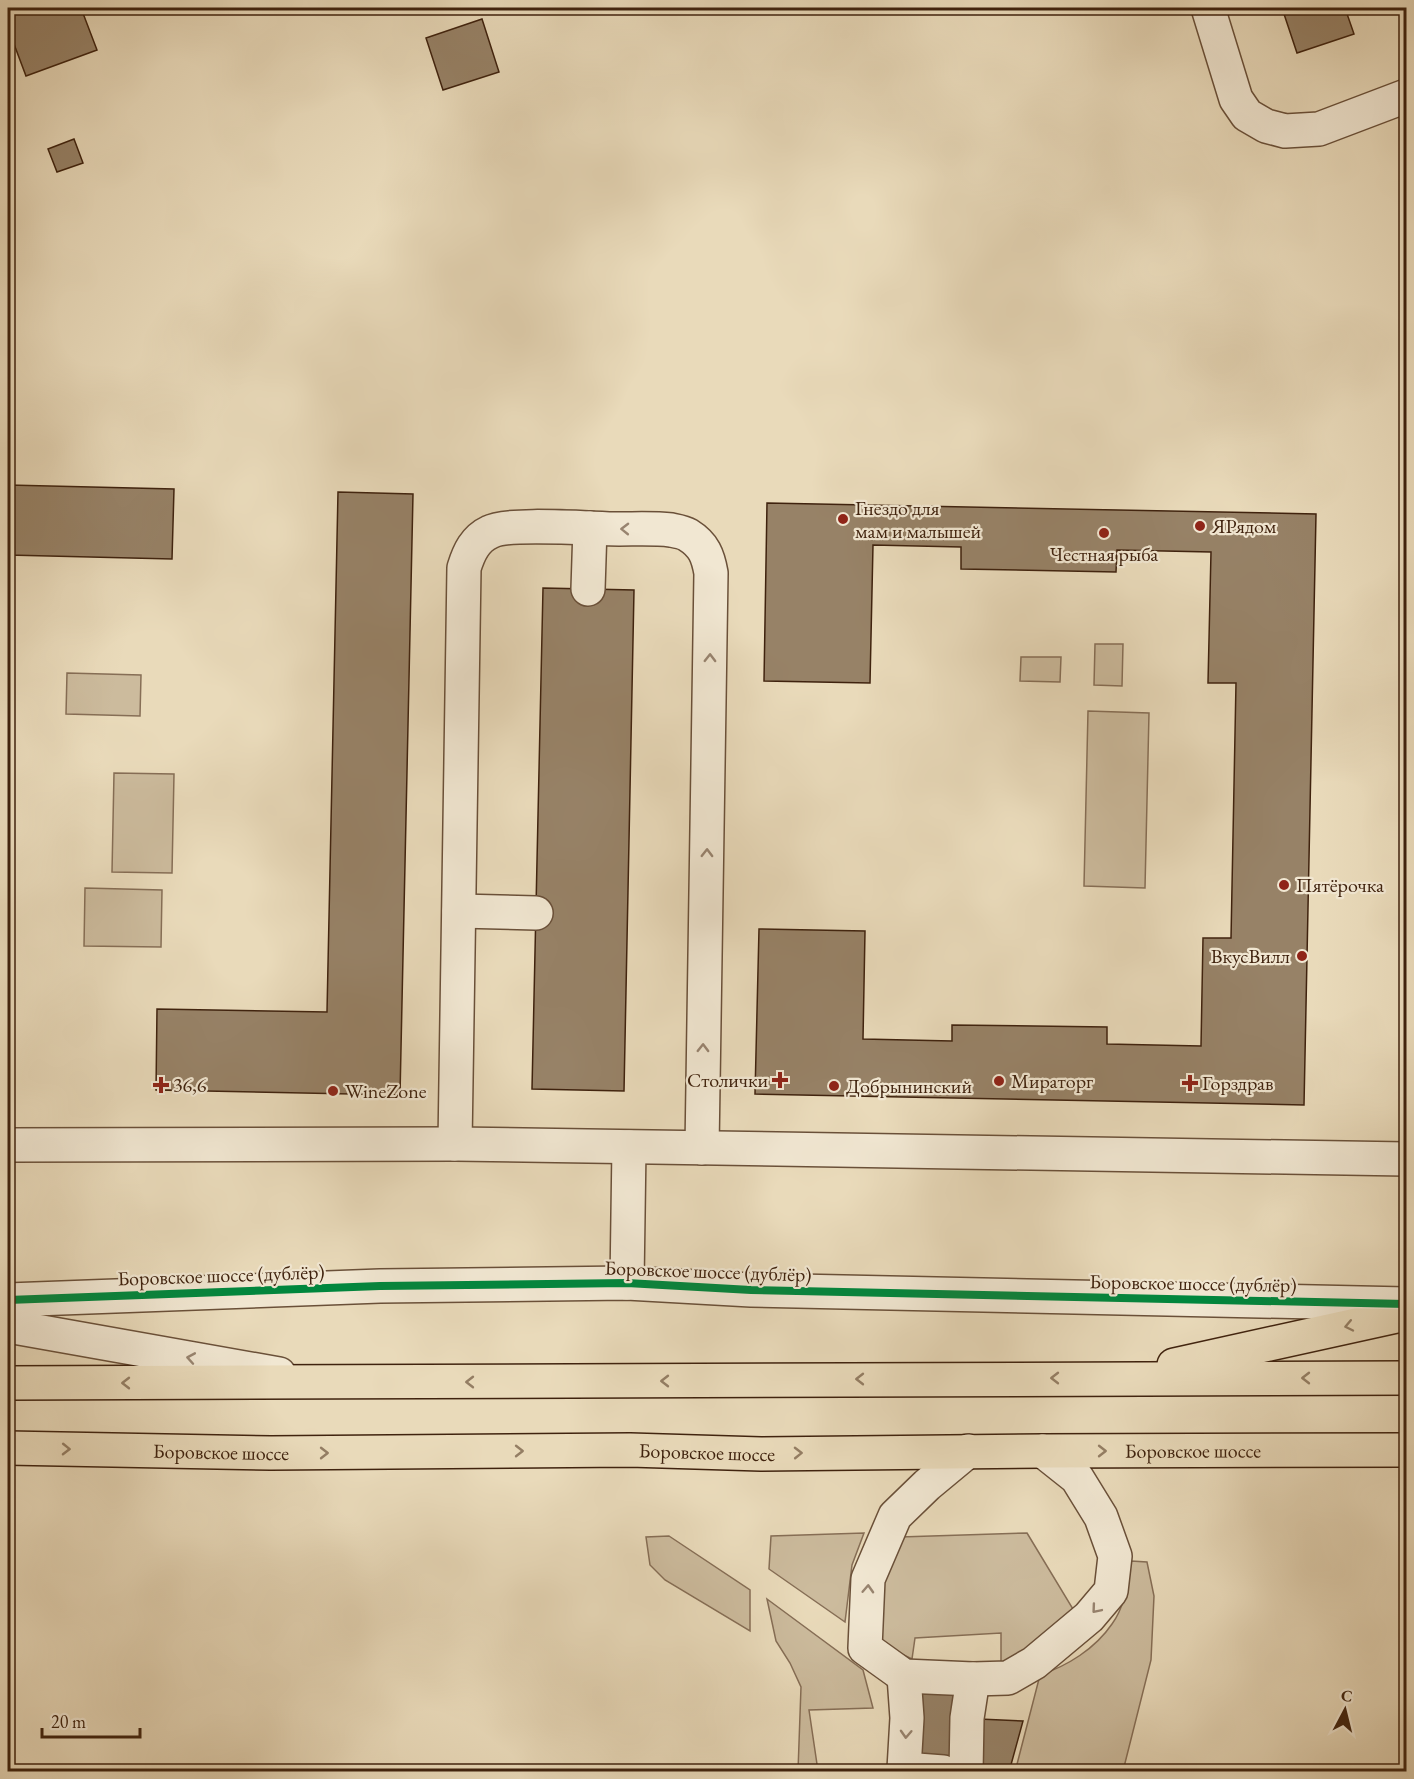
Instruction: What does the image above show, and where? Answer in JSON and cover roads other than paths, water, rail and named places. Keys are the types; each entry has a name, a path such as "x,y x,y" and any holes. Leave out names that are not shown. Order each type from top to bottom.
{"main road":[{"path":"1114,1378 1407,1314"},
{"path":"8,1383 1407,1378"},
{"name":"Боровское шоссе","path":"8,1448 271,1453 630,1450 761,1454 1407,1450"},
{"path":"1290,1450 1407,1469"}],"street":[{"path":"1208,8 1236,99 1247,115 1266,126 1285,131 1319,129 1407,96"},
{"path":"455,1144 464,568 469,552 478,540 492,531 510,527 590,528 670,530 686,534 700,544 707,555 711,573 702,1148"},
{"path":"588,589 590,528"},
{"path":"459,911 536,913"},
{"path":"8,1145 455,1144 1407,1159"},
{"path":"627,1283 629,1147"},
{"name":"Боровское шоссе (дублёр)","path":"8,1300 380,1286 627,1283 751,1290 1407,1304"},
{"path":"8,1326 331,1383"},
{"path":"969,1451 927,1485 895,1516 868,1579 866,1648 904,1676 1008,1678 1034,1664 1089,1617 1111,1591 1115,1556 1101,1517 1077,1478 1043,1451"},
{"path":"904,1676 907,1718 904,1769 943,1772"},
{"path":"966,1772 967,1718 973,1679"}],"place":[{"name":"Гнездо для мам и малышей","path":"843,519"},
{"name":"ЯРядом","path":"1200,526"},
{"name":"Честная рыба","path":"1104,533"},
{"name":"Пятёрочка","path":"1284,885"},
{"name":"ВкусВилл","path":"1302,956"},
{"name":"Столички","path":"780,1080"},
{"name":"Мираторг","path":"999,1081"},
{"name":"Горздрав","path":"1190,1083"},
{"name":"36,6","path":"161,1085"},
{"name":"Добрынинский","path":"834,1086"},
{"name":"WineZone","path":"333,1091"}]}
